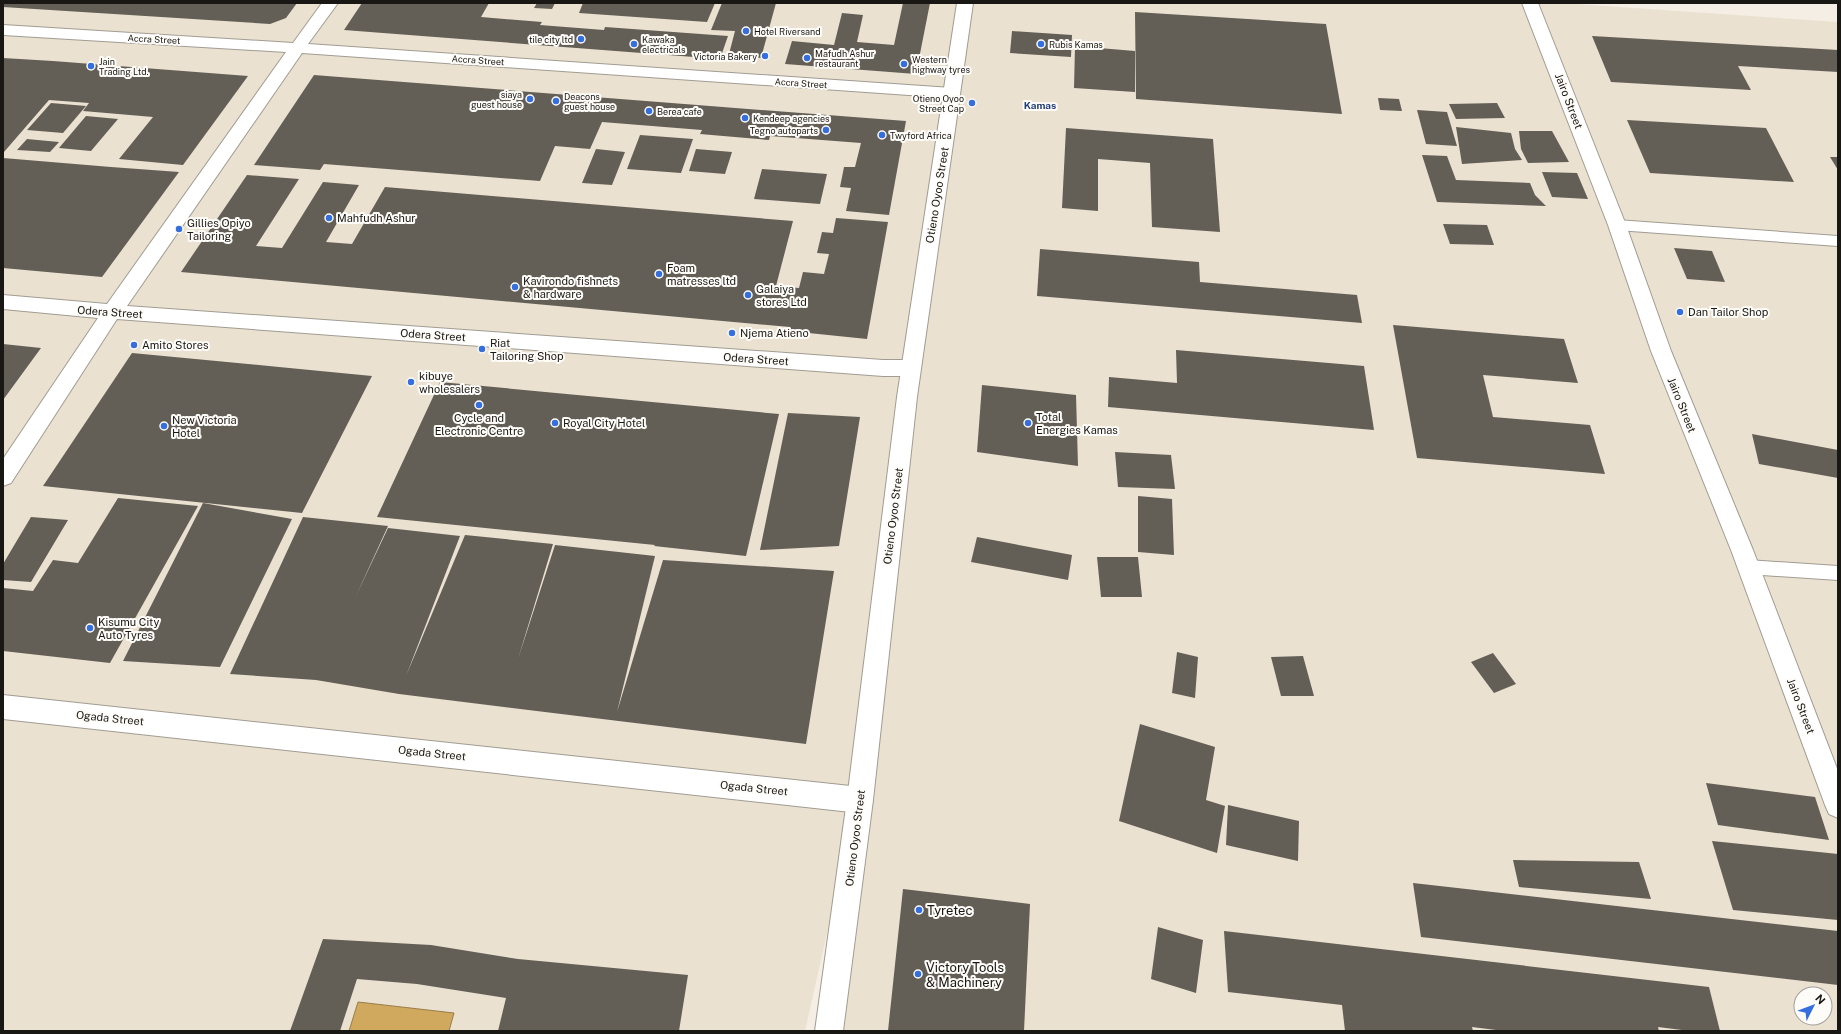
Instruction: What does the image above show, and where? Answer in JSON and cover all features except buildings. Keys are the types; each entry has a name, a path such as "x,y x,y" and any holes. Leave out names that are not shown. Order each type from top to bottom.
{"main road":[{"path":"3,477 112,312 330,3"},
{"name":"Otieno Oyoo Street","path":"829,1031 860,800 911,368 965,3"},
{"name":"Jairo Street","path":"1530,3 1617,225 1661,351 1748,567 1836,796"},
{"name":"Accra Street","path":"3,30 298,48 952,94"},
{"name":"Odera Street","path":"3,302 112,312 883,368 911,368"},
{"name":"Ogada Street","path":"3,707 860,800"}],"lane":[{"path":"1617,225 1838,241"},
{"path":"1748,567 1838,573"}],"shaded area":[{"path":"3,3 1561,3 1838,22 1838,1031 835,1031 858,796 805,1031 3,1031"},
{"path":"358,1002 454,1013 449,1031 349,1031"}],"place":[{"name":"Hotel Riversand","path":"746,31"},
{"name":"tile city ltd","path":"581,39"},
{"name":"Kawaka electricals","path":"634,44"},
{"name":"Rubis Kamas","path":"1041,44"},
{"name":"Victoria Bakery","path":"765,56"},
{"name":"Mafudh Ashur restaurant","path":"807,58"},
{"name":"Western highway tyres","path":"904,64"},
{"name":"Jain Trading Ltd.","path":"91,66"},
{"name":"siaya guest house","path":"530,99"},
{"name":"Deacons guest house","path":"556,101"},
{"name":"Otieno Oyoo Street Cap","path":"972,103"},
{"name":"Berea cafe","path":"649,111"},
{"name":"Kendeep agencies","path":"745,118"},
{"name":"Tegno autoparts","path":"826,130"},
{"name":"Twyford Africa","path":"882,135"},
{"name":"Mahfudh Ashur","path":"329,218"},
{"name":"Gillies Opiyo Tailoring","path":"179,229"},
{"name":"Foam matresses ltd","path":"659,274"},
{"name":"Kavirondo fishnets & hardware","path":"515,287"},
{"name":"Galaiya stores Ltd","path":"748,295"},
{"name":"Dan Tailor Shop","path":"1680,312"},
{"name":"Njema Atieno","path":"732,333"},
{"name":"Amito Stores","path":"134,345"},
{"name":"Riat Tailoring Shop","path":"482,349"},
{"name":"kibuye wholesalers","path":"411,382"},
{"name":"Cycle and Electronic Centre","path":"479,405"},
{"name":"Royal City Hotel","path":"555,423"},
{"name":"Total Energies Kamas","path":"1028,423"},
{"name":"New Victoria Hotel","path":"164,426"},
{"name":"Kisumu City Auto Tyres","path":"90,628"},
{"name":"Tyretec","path":"919,910"},
{"name":"Victory Tools & Machinery","path":"918,974"}],"district":[{"name":"Kamas","path":"1040,105"}]}
